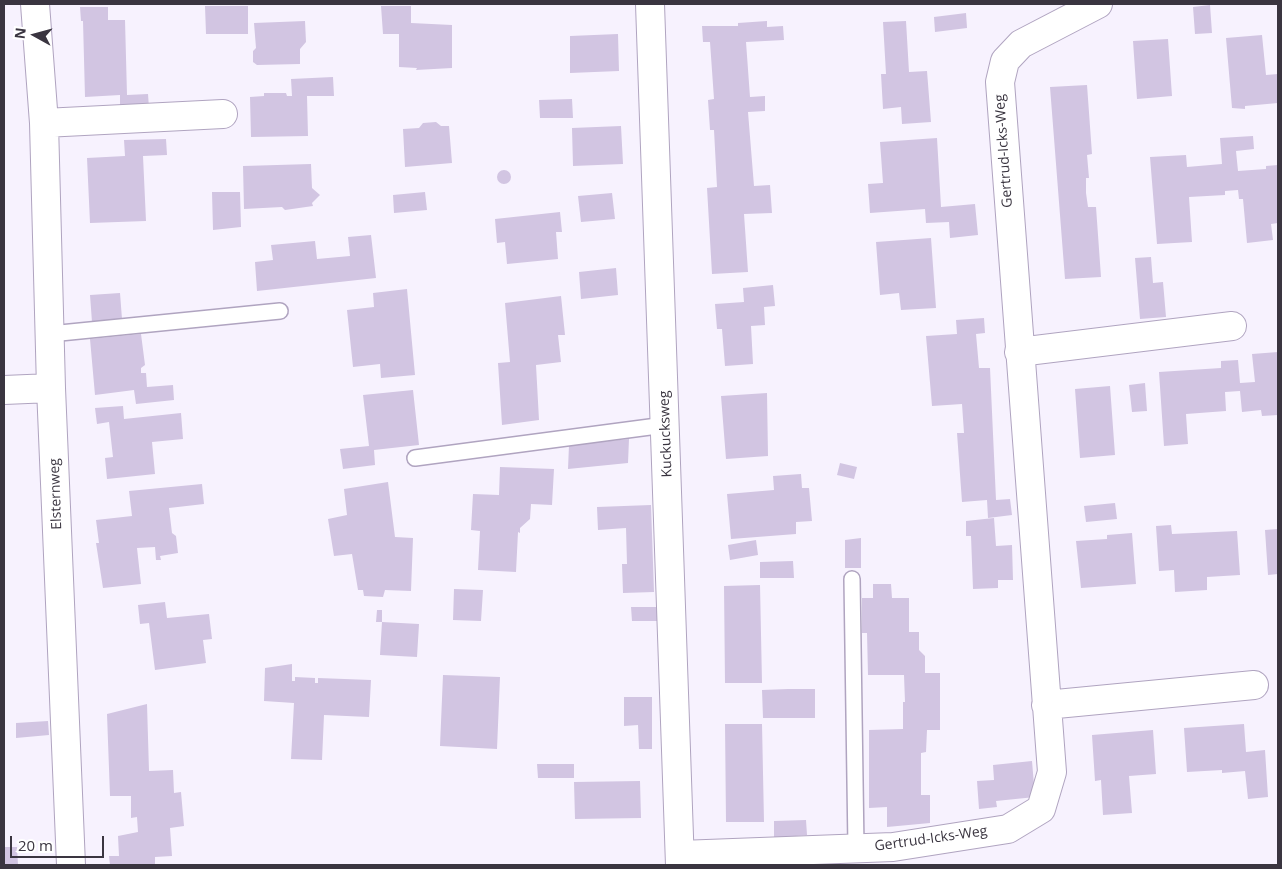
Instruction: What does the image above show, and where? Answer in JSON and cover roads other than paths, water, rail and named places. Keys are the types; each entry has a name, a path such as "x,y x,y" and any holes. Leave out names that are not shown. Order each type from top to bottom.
{"street":[{"name":"Elsternweg","path":"35,4 44,123 70,865"},
{"name":"Kuckucksweg","path":"650,4 680,860"},
{"name":"Gertrud-Icks-Weg","path":"680,860 893,847 1008,828 1041,810 1052,772 1000,106 1000,82 1005,61 1021,44 1098,4"},
{"path":"44,123 223,114"},
{"path":"1019,352 1232,326"},
{"path":"4,390 52,388"},
{"path":"1046,705 1254,685"}],"lane":[{"path":"50,334 280,311"},
{"path":"415,458 665,425"},
{"path":"852,579 856,848"}]}
